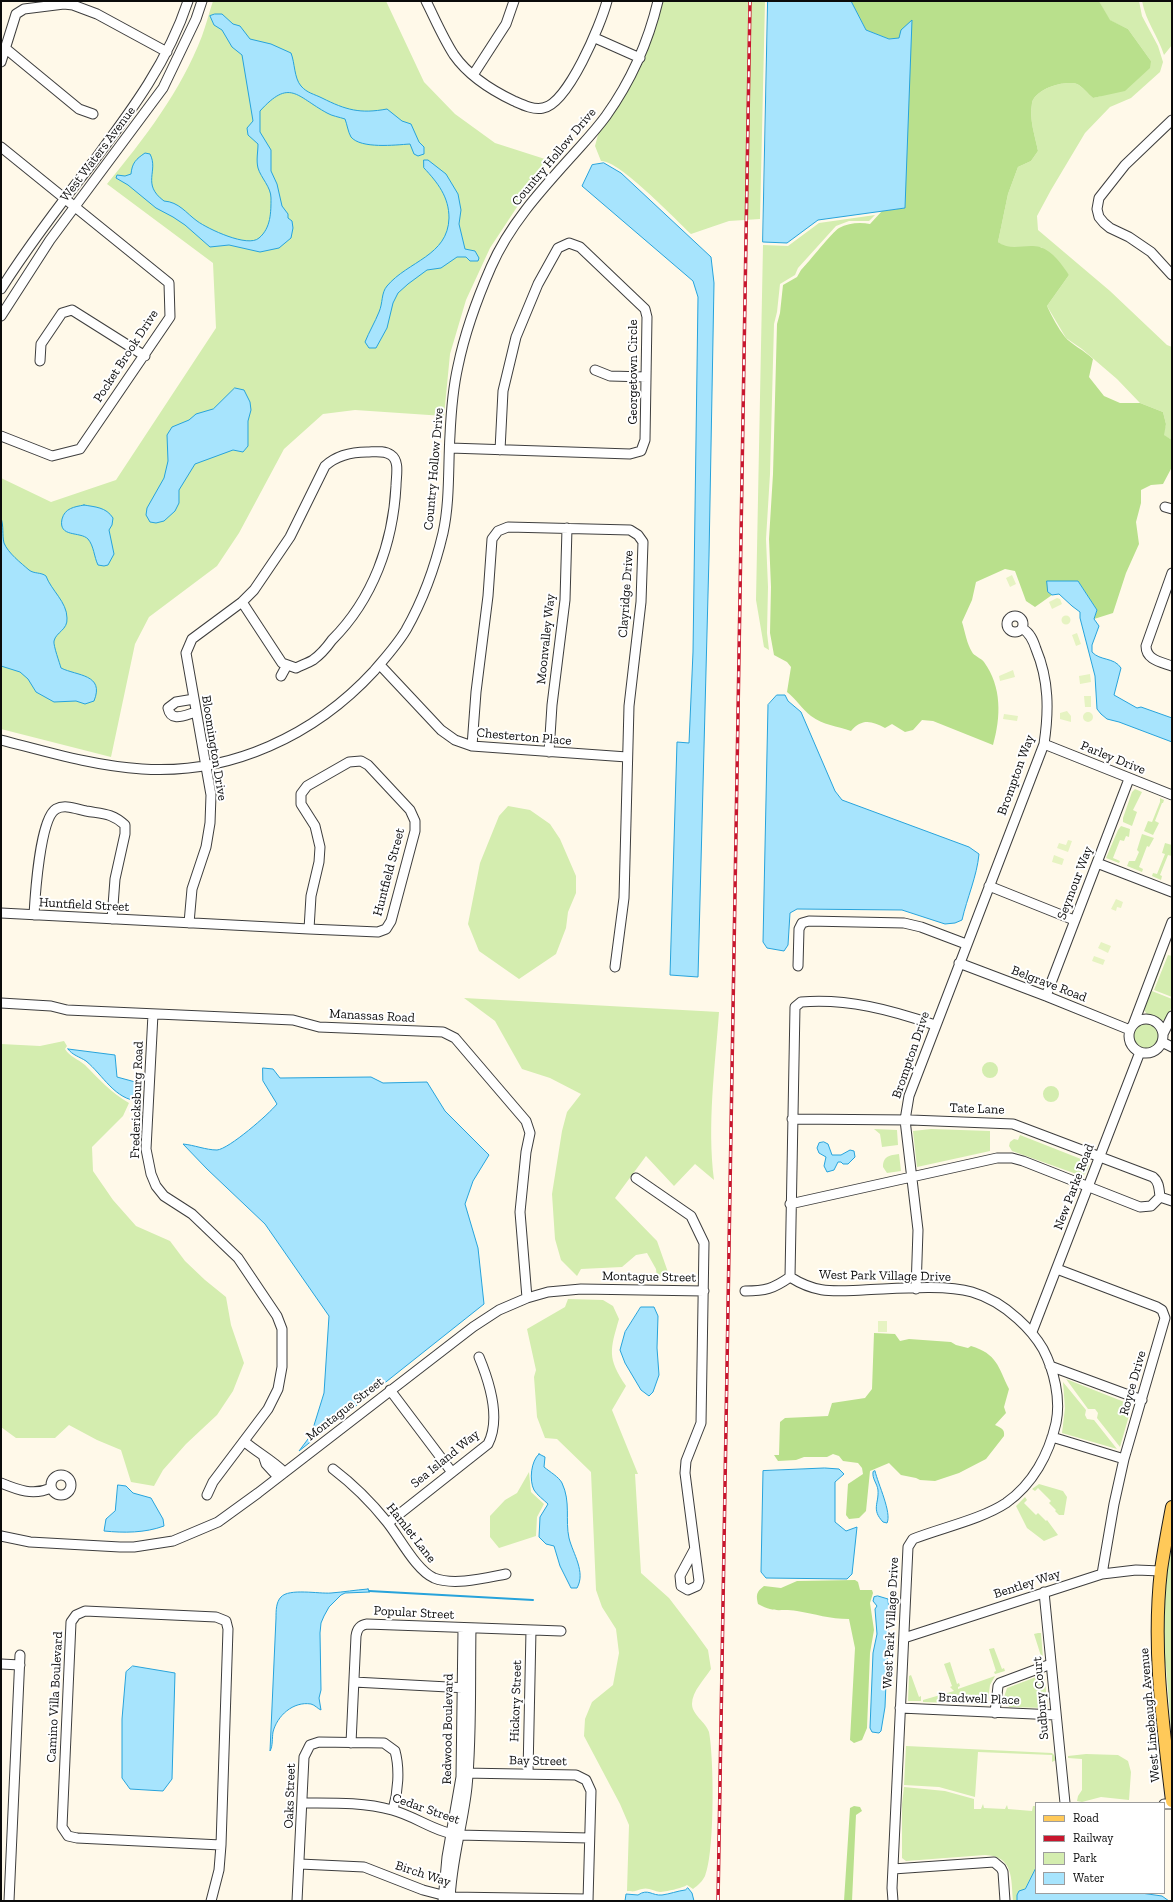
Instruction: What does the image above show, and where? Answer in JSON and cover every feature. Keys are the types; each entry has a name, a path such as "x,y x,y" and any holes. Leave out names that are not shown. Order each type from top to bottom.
{"main road":[{"name":"West Linebaugh Avenue","path":"1172,1507 1161,1571 1158,1644 1162,1719 1172,1803"}],"street":[{"name":"West Waters Avenue","path":"1,289 64,199 132,110 167,52 188,1"},
{"name":"West Waters Avenue","path":"1,316 38,257 163,88 196,19 202,1"},
{"path":"426,1 455,56 473,75 498,94 531,108 544,108 554,103 569,83 595,38 607,1"},
{"path":"473,75 506,24 514,1"},
{"name":"Country Hollow Drive","path":"1,740 110,766 145,770 180,769 206,766 243,757 295,735 317,722 338,705 358,688 380,665 405,632 430,576 444,530 448,500 450,448 457,368 474,310 492,265 512,228 537,194 604,119 626,88 640,58 658,1"},
{"path":"1,62 16,14 24,8 64,4 72,5 97,14 167,52"},
{"path":"595,38 640,58"},
{"path":"5,48 79,109 93,114"},
{"path":"1172,120 1125,165 1099,198 1097,209 1099,217 1104,223 1110,228 1129,237 1151,252 1172,275"},
{"name":"Pocket Brook Drive","path":"1,147 169,283 170,318 80,449 52,456 1,436"},
{"name":"Georgetown Circle","path":"450,448 500,450 630,454 641,451 645,440 647,317 645,308 580,247 569,243 558,248 538,284 516,338 504,391 500,450"},
{"path":"40,361 41,344 62,313 72,310 145,356"},
{"path":"595,370 610,376 646,377"},
{"name":"Bloomington Drive","path":"189,923 192,889 206,847 210,822 210,795 206,766 186,653 192,639 242,602 254,590 290,537 325,466 331,460 355,452 385,452 392,455 397,463 395,512 388,543 377,573 363,601 342,631 320,654 314,659 296,668 287,665"},
{"name":"Clayridge Drive","path":"472,746 476,692 488,596 492,539 498,531 508,527 567,528 630,530 638,535 643,542 641,602 629,706 624,898 615,967"},
{"name":"Moonvalley Way","path":"549,752 552,705 565,600 567,528"},
{"path":"1172,573 1146,646 1146,652 1150,658 1172,666"},
{"path":"242,602 282,663 287,665 281,676"},
{"name":"Brompton Way","path":"988,886 1044,744 1047,724 1048,705 1045,676 1034,642 1028,632 1022,629"},
{"name":"Chesterton Place","path":"380,665 441,730 455,740 472,746 627,758"},
{"path":"194,699 176,702 168,708 169,714 173,717 196,712"},
{"name":"Parley Drive","path":"1044,744 1172,795"},
{"name":"Huntfield Street","path":"1,913 189,923 309,929 378,932 386,929 391,921 415,831 415,821 410,810 368,765 361,761 349,762 307,786 301,794 301,804 315,826 320,848 319,862 310,896 309,929"},
{"name":"Seymour Way","path":"1046,996 1129,779"},
{"path":"34,915 37,866 49,818 55,810 65,807 115,816 125,825 126,834 114,879 112,919"},
{"path":"1097,863 1172,892"},
{"path":"988,886 1074,920"},
{"name":"Brompton Drive","path":"916,1289 918,1230 910,1176 905,1120 909,1096 988,886"},
{"path":"798,966 799,929 802,923 809,921 904,923 936,932 966,944"},
{"path":"1172,922 1132,1028 1130,1041 1135,1049 1140,1052 1150,1052 1155,1050 1172,1016"},
{"name":"Belgrave Road","path":"959,964 1132,1028"},
{"path":"745,1291 764,1291 778,1286 790,1277 794,1011 798,1004 805,1002 845,1002 901,1013 935,1025"},
{"name":"Manassas Road","path":"1,1003 51,1006 67,1010 292,1020 319,1027 443,1032 455,1038 526,1121 530,1133 526,1152 520,1212 527,1298"},
{"name":"Fredericksburg Road","path":"153,1014 146,1150 151,1174 156,1186 164,1196 192,1214 238,1258 277,1316 282,1329 282,1366 278,1389 268,1409 245,1442 213,1482 207,1495"},
{"path":"1132,1028 1143,1020 1152,1021 1158,1024 1162,1038 1172,1046"},
{"name":"New Parke Road","path":"1032,1332 1087,1186 1140,1052"},
{"name":"Tate Lane","path":"792,1119 905,1120 1013,1124 1153,1177 1157,1180 1160,1197"},
{"path":"790,1204 910,1176 1004,1158 1023,1161 1140,1207 1150,1206 1160,1197 1172,1201"},
{"path":"636,1178 691,1216 704,1243 701,1424 686,1461 685,1473 694,1550"},
{"name":"Royce Drive","path":"1057,1269 1162,1310 1165,1318 1165,1323 1124,1459 1114,1504 1102,1574"},
{"name":"West Park Village Drive","path":"790,1277 800,1284 823,1291 945,1288 971,1292 1004,1307 1032,1332 1040,1344 1050,1366 1056,1395 1057,1408 1052,1437 1042,1462 1030,1479 1006,1503 986,1513 913,1539 908,1547 892,1888 893,1901"},
{"name":"Montague Street","path":"1,1536 30,1542 120,1547 134,1547 173,1541 218,1522 473,1327 499,1310 527,1298 548,1292 581,1289 704,1291"},
{"name":"Sea Island Way","path":"388,1523 451,1471 488,1444 493,1430 490,1384 480,1357"},
{"path":"1050,1366 1142,1400"},
{"path":"390,1390 451,1471"},
{"path":"1052,1437 1124,1459"},
{"path":"245,1442 264,1458 266,1464 281,1475"},
{"name":"Hamlet Lane","path":"333,1469 354,1485 388,1523 424,1573 435,1578 447,1580 474,1580 506,1574"},
{"path":"1,1483 24,1491 33,1492 51,1488"},
{"name":"Bentley Way","path":"904,1638 1102,1574 1136,1570 1161,1571"},
{"name":"Sudbury Court","path":"1044,1592 1065,1802"},
{"name":"Camino Villa Boulevard","path":"211,1901 219,1870 221,1845 228,1629 226,1620 216,1617 92,1611 84,1611 76,1615 71,1622 62,1827 68,1836 77,1838 221,1845"},
{"name":"Popular Street","path":"351,1743 357,1631 362,1625 561,1631"},
{"name":"Redwood Boulevard","path":"446,1899 455,1834 464,1808 467,1629"},
{"name":"Hickory Street","path":"528,1773 531,1630"},
{"path":"9,1901 20,1655"},
{"path":"1,1664 20,1665"},
{"path":"995,1713 998,1686 1000,1682 1051,1664"},
{"path":"354,1682 466,1688"},
{"name":"Bradwell Place","path":"900,1708 1056,1715"},
{"name":"Oaks Street","path":"297,1901 304,1763 305,1754 312,1744 319,1742 384,1743 395,1751 398,1760 396,1799 393,1810"},
{"name":"Bay Street","path":"465,1773 576,1775 586,1780 591,1791 588,1900"},
{"name":"Cedar Street","path":"303,1802 366,1804 393,1810 455,1834 589,1838"},
{"path":"893,1869 994,1862 1003,1872 1005,1901"},
{"name":"Birch Way","path":"300,1864 364,1867 446,1899 588,1900"}],"green space":[{"path":"213,1 386,1 424,82 455,114 495,143 548,160 490,248 466,300 450,354 444,416 355,410 323,414 284,449 239,533 217,566 149,617 135,644 111,757 1,729 1,478 51,502 116,480 216,328 213,263 107,184 148,132 184,76 202,36"},
{"path":"662,1 765,1 760,219 729,221 691,234 633,180 609,163 601,161 595,146 599,131 629,89 645,57"},
{"path":"851,1 1099,1 1110,20 1128,29 1151,61 1150,68 1125,91 1093,98 1081,86 1077,84 1065,83 1044,90 1034,98 1031,115 1038,151 1031,161 1018,167 1008,194 998,242 1003,245 1013,247 1040,247 1053,255 1060,263 1069,275 1047,306 1053,318 1065,337 1093,359 1089,377 1104,396 1120,403 1140,403 1163,412 1166,424 1164,435 1172,440 1172,467 1163,484 1151,485 1141,490 1141,503 1136,522 1139,544 1126,573 1113,613 1094,619 1097,610 1078,581 1048,592 1052,595 1035,607 1026,601 1015,571 1005,569 976,582 972,600 962,622 970,649 984,662 990,672 997,692 998,724 993,745 933,721 922,720 913,730 905,732 892,724 885,728 871,722 863,722 851,731 820,721 808,713 787,692 791,667 787,662 774,655 770,633 771,587 769,539 773,474 777,324 780,313 783,285 797,277 801,270 831,235 839,228 854,223 870,224 882,211 905,208 899,38 889,39 866,30"},
{"path":"1099,1 1139,1 1142,16 1158,46 1163,62 1160,72 1131,98 1110,107 1085,133 1037,216 1038,230 1110,291 1167,345 1172,347 1172,440 1163,435 1166,424 1163,412 1140,403 1117,379 1082,349 1066,338 1047,306 1069,275 1041,247 1005,247 998,242 1008,194 1018,167 1031,161 1038,151 1031,115 1034,98 1044,90 1065,83 1079,85 1093,98 1101,96 1151,61 1128,29 1109,20"},
{"path":"1142,1 1172,1 1172,45 1164,55 1146,16"},
{"path":"875,215 869,221 849,221 836,226 798,268 795,275 780,284 774,324 770,474 766,539 768,587 767,633 769,650 764,647 756,600 763,245 788,246 819,223"},
{"path":"1012,575 1016,584 1010,587 1006,578"},
{"path":"1057,598 1060,599 1062,604 1052,609 1049,602"},
{"path":"1066,615 1071,620 1066,625 1061,620"},
{"path":"1077,633 1081,644 1076,646 1072,635"},
{"path":"1013,670 1015,677 1000,681 999,676"},
{"path":"1090,674 1091,682 1080,684 1079,676"},
{"path":"1084,696 1091,696 1091,707 1085,707"},
{"path":"1067,711 1071,716 1071,722 1060,719 1060,713"},
{"path":"1086,712 1090,712 1093,717 1090,722 1086,722 1083,719 1083,715"},
{"path":"1004,714 1018,716 1017,721 1003,719"},
{"path":"1135,789 1142,792 1133,810 1137,812 1132,826 1123,822 1123,818 1132,792"},
{"path":"1160,798 1164,800 1155,821 1159,823 1153,835 1144,831 1148,821 1152,822 1160,802"},
{"path":"508,806 530,810 550,824 560,839 576,876 576,893 568,912 566,928 556,954 519,979 479,951 468,924 480,863 499,816"},
{"path":"1121,826 1130,829 1129,837 1126,836 1124,841 1120,840 1113,858 1120,861 1119,863 1106,858"},
{"path":"1142,834 1154,838 1149,847 1147,846 1139,867 1143,869 1142,872 1127,866 1129,861 1135,861 1139,852 1137,850"},
{"path":"1068,840 1072,841 1068,852 1057,848 1059,843 1066,845"},
{"path":"1165,843 1172,845 1172,856 1168,855 1160,875 1162,876 1161,880 1152,876 1153,873 1157,874 1165,854 1162,853"},
{"path":"1054,855 1064,859 1062,865 1052,862"},
{"path":"1116,899 1123,902 1121,908 1117,907 1116,911 1111,909"},
{"path":"1101,942 1111,946 1108,953 1098,948"},
{"path":"1165,953 1166,954 1152,991 1172,999 1170,1012 1162,1021 1157,1019 1154,1015 1149,1017 1144,1010"},
{"path":"1168,955 1172,956 1172,997 1154,990"},
{"path":"1094,956 1105,960 1103,965 1092,961"},
{"path":"464,998 719,1012 711,1117 714,1180 695,1164 674,1186 646,1156 615,1198 657,1241 669,1275 657,1277 656,1269 647,1253 636,1255 622,1267 581,1269 577,1276 561,1260 555,1239 552,1194 562,1131 567,1112 581,1094 550,1078 522,1069 495,1021"},
{"path":"1146,1024 1155,1028 1159,1037 1155,1046 1146,1050 1137,1046 1133,1037 1137,1028"},
{"path":"64,1041 67,1046 65,1049 69,1054 85,1065 100,1081 129,1103 123,1116 92,1147 93,1171 113,1200 136,1226 170,1241 185,1261 226,1297 231,1325 244,1363 233,1391 217,1415 186,1444 163,1470 154,1486 131,1482 121,1450 97,1440 69,1425 55,1438 16,1438 1,1427 1,1044 40,1046"},
{"path":"990,1062 997,1067 998,1070 993,1077 990,1078 983,1073 982,1070 987,1063"},
{"path":"1051,1086 1058,1091 1059,1094 1054,1101 1051,1102 1044,1097 1043,1094 1048,1087"},
{"path":"874,1129 897,1130 898,1145 882,1147 880,1134"},
{"path":"931,1129 990,1131 990,1151 917,1167 913,1131"},
{"path":"1020,1135 1086,1161 1089,1166 1085,1174 1082,1176 1012,1151 1009,1146 1010,1142 1014,1139 1018,1140"},
{"path":"899,1154 901,1171 887,1173 883,1167 884,1160 890,1156"},
{"path":"568,1299 603,1300 613,1306 619,1319 612,1346 612,1354 616,1368 626,1386 612,1410 638,1474 635,1474 641,1573 669,1598 708,1650 711,1669 696,1690 692,1704 694,1712 709,1732 711,1745 713,1805 711,1847 705,1876 693,1889 687,1885 678,1889 662,1892 646,1888 627,1891 629,1825 620,1804 584,1736 585,1719 592,1702 613,1685 619,1653 616,1629 602,1607 596,1590 591,1472 557,1439 545,1438 537,1417 534,1377 536,1370 527,1329 565,1307"},
{"path":"878,1321 887,1321 887,1332 878,1332"},
{"path":"874,1333 895,1334 900,1341 909,1339 951,1342 968,1348 971,1346 980,1349 992,1357 999,1367 1009,1389 1004,1407 1006,1413 995,1425 1003,1430 1004,1436 986,1459 959,1473 935,1481 920,1480 901,1475 889,1463 870,1471 866,1511 859,1518 849,1519 846,1515 848,1484 863,1474 862,1468 858,1463 843,1461 839,1456 833,1454 827,1457 804,1457 796,1460 778,1461 774,1455 779,1455 780,1422 785,1418 828,1416 832,1403 865,1398 872,1389"},
{"path":"1066,1379 1132,1405 1120,1447 1097,1418 1098,1413 1095,1409 1088,1409"},
{"path":"1063,1382 1086,1410 1085,1415 1087,1419 1094,1420 1117,1449 1062,1433 1065,1408"},
{"path":"529,1472 531,1492 544,1504 537,1517 536,1536 499,1548 490,1537 490,1516 505,1500 517,1493"},
{"path":"1039,1484 1063,1491 1067,1497 1064,1515 1059,1515 1055,1511 1056,1510 1049,1503 1051,1501 1038,1488 1035,1491 1032,1489"},
{"path":"1025,1497 1027,1500 1024,1503 1036,1515 1038,1513 1046,1521 1047,1520 1058,1535 1044,1541 1027,1528 1016,1506"},
{"path":"1172,1522 1172,1743 1166,1666 1161,1649 1162,1610"},
{"path":"855,1580 858,1582 860,1590 872,1590 873,1593 870,1603 874,1630 870,1653 867,1728 862,1740 854,1743 850,1740 855,1648 849,1619 791,1610 769,1609 758,1604 757,1596 759,1590 764,1586 781,1588 797,1581"},
{"path":"1041,1633 1043,1658 1039,1659 1038,1657 1041,1656 1034,1634"},
{"path":"994,1648 1002,1669 1004,1668 1005,1671 995,1674 994,1672 996,1671 989,1649"},
{"path":"950,1662 957,1684 959,1683 960,1686 958,1689 995,1676 990,1685 988,1700 983,1704 923,1702 923,1700 954,1691 950,1687 952,1686 944,1664"},
{"path":"1044,1674 1048,1708 1009,1707 1007,1702 1003,1700 1007,1688"},
{"path":"911,1675 919,1697 921,1696 921,1701 908,1701 909,1676"},
{"path":"906,1746 1052,1753 1056,1760 1052,1762 1052,1755 978,1752 975,1797 939,1787 904,1785"},
{"path":"1086,1754 1118,1755 1128,1761 1131,1772 1129,1800 1101,1797 1082,1802 1077,1801 1082,1790 1082,1759 1068,1758 1068,1756"},
{"path":"904,1787 945,1791 974,1799 974,1809 981,1809 983,1804 984,1808 1005,1809 1007,1805 1008,1809 1032,1811 1033,1806 1035,1806 1035,1870 1025,1889 1017,1895 1017,1901 1013,1901 1011,1877 1006,1864 994,1856 985,1855 906,1861 902,1858 902,1804"},
{"path":"854,1806 860,1807 862,1811 856,1815 852,1901 844,1901 850,1808"}],"water":[{"path":"768,1 851,1 866,30 889,39 899,38 901,30 912,20 905,208 818,220 787,243 763,242"},
{"path":"222,14 233,24 240,26 250,39 271,44 291,53 299,83 308,92 353,110 369,111 387,109 402,121 411,124 419,142 424,147 424,154 418,156 414,154 410,144 370,145 356,141 350,135 345,119 329,114 293,93 279,95 270,101 260,111 260,132 271,150 271,171 277,184 282,206 288,214 288,218 292,221 293,228 291,238 279,248 260,252 229,245 210,247 185,225 156,208 128,185 116,178 117,175 125,176 131,174 133,164 137,159 145,153 150,154 153,166 153,189 164,201 174,203 197,221 219,233 237,239 246,241 254,240 259,238 266,230 270,214 271,194 258,168 258,144 248,135 247,128 253,121 242,55 232,47 222,30 214,25 210,16"},
{"path":"424,160 428,160 446,174 458,194 461,210 459,224 465,249 475,251 479,258 478,261 470,261 466,257 457,257 441,268 427,270 408,284 398,293 393,303 387,328 376,348 369,348 365,342 379,312 387,286 405,270 426,257 434,250 442,241 447,231 449,218 447,203 442,191 424,168"},
{"path":"604,163 621,173 711,257 714,283 709,556 698,977 670,975 677,742 689,743 693,652 698,297 693,281 582,186 592,165"},
{"path":"235,388 244,390 250,402 251,410 248,421 248,446 243,452 233,450 195,464 179,490 179,503 175,511 164,521 156,523 150,522 146,515 147,508 164,478 168,461 167,435 172,427 189,420 196,414 213,409"},
{"path":"84,505 104,510 113,518 112,525 109,530 114,554 108,565 98,565 92,545 88,539 80,535 66,532 63,529 62,519 65,512 77,506"},
{"path":"1,518 4,543 8,550 29,570 46,576 62,601 66,612 67,622 54,641 58,659 61,668 88,677 93,681 96,686 94,701 85,704 76,701 54,702 36,692 28,679 20,672 1,666"},
{"path":"1047,581 1078,581 1097,610 1094,619 1099,626 1092,645 1092,652 1099,657 1115,662 1121,668 1114,695 1137,708 1141,707 1172,718 1172,742 1107,719 1097,709 1095,676 1080,618 1080,612 1059,594 1052,595 1048,592"},
{"path":"777,695 785,695 788,701 801,712 835,791 842,800 969,847 979,854 962,920 955,923 945,924 902,910 797,909 790,913 788,945 784,951 767,948 763,942 768,705"},
{"path":"68,1049 115,1055 117,1077 139,1083 139,1101 131,1100 116,1092 86,1061"},
{"path":"263,1068 273,1069 280,1078 371,1077 383,1083 427,1082 445,1111 489,1155 473,1181 465,1204 478,1248 484,1304 299,1451 311,1435 324,1393 329,1316 265,1224 183,1144 213,1150 223,1148 239,1138 266,1115 277,1104 263,1081"},
{"path":"824,1142 828,1144 832,1155 841,1155 850,1150 854,1151 855,1157 848,1164 838,1162 834,1170 827,1172 824,1166 826,1157 819,1153 817,1148 819,1143"},
{"path":"641,1307 654,1307 658,1316 657,1348 659,1375 653,1392 649,1396 641,1390 625,1363 620,1350 625,1332"},
{"path":"539,1454 545,1457 544,1467 559,1479 565,1490 569,1538 578,1563 580,1576 577,1588 571,1588 560,1566 554,1546 546,1544 539,1537 540,1517 548,1504 535,1492 532,1486 531,1476 534,1461"},
{"path":"825,1468 839,1469 844,1474 835,1482 835,1522 846,1531 857,1527 852,1574 847,1579 766,1578 761,1572 763,1471"},
{"path":"875,1471 888,1512 887,1523 883,1522 876,1510 878,1490 873,1477 873,1472"},
{"path":"118,1485 126,1486 133,1493 151,1498 163,1519 164,1526 134,1532 104,1531 106,1519 115,1511"},
{"path":"368,1589 370,1592 345,1593 329,1607 321,1623 320,1633 321,1690 319,1698 321,1710 311,1704 304,1704 292,1707 282,1715 273,1732 270,1751 276,1612 279,1599 285,1594 297,1592 331,1593"},
{"path":"878,1596 888,1599 889,1611 885,1707 881,1731 879,1733 872,1732 870,1728 873,1653 877,1634 875,1609 877,1606 873,1601 874,1597"},
{"path":"133,1666 175,1673 172,1779 163,1791 130,1789 122,1778 122,1719 126,1672"},
{"path":"1035,1870 1035,1894 1148,1894 1162,1896 1169,1901 1017,1901 1019,1891 1025,1889"},
{"path":"688,1888 692,1893 694,1901 625,1901 626,1894 638,1895 647,1892 662,1895"}],"waterway":[{"path":"369,1591 533,1600"}],"railway":[{"path":"718,1901 750,1"}]}
